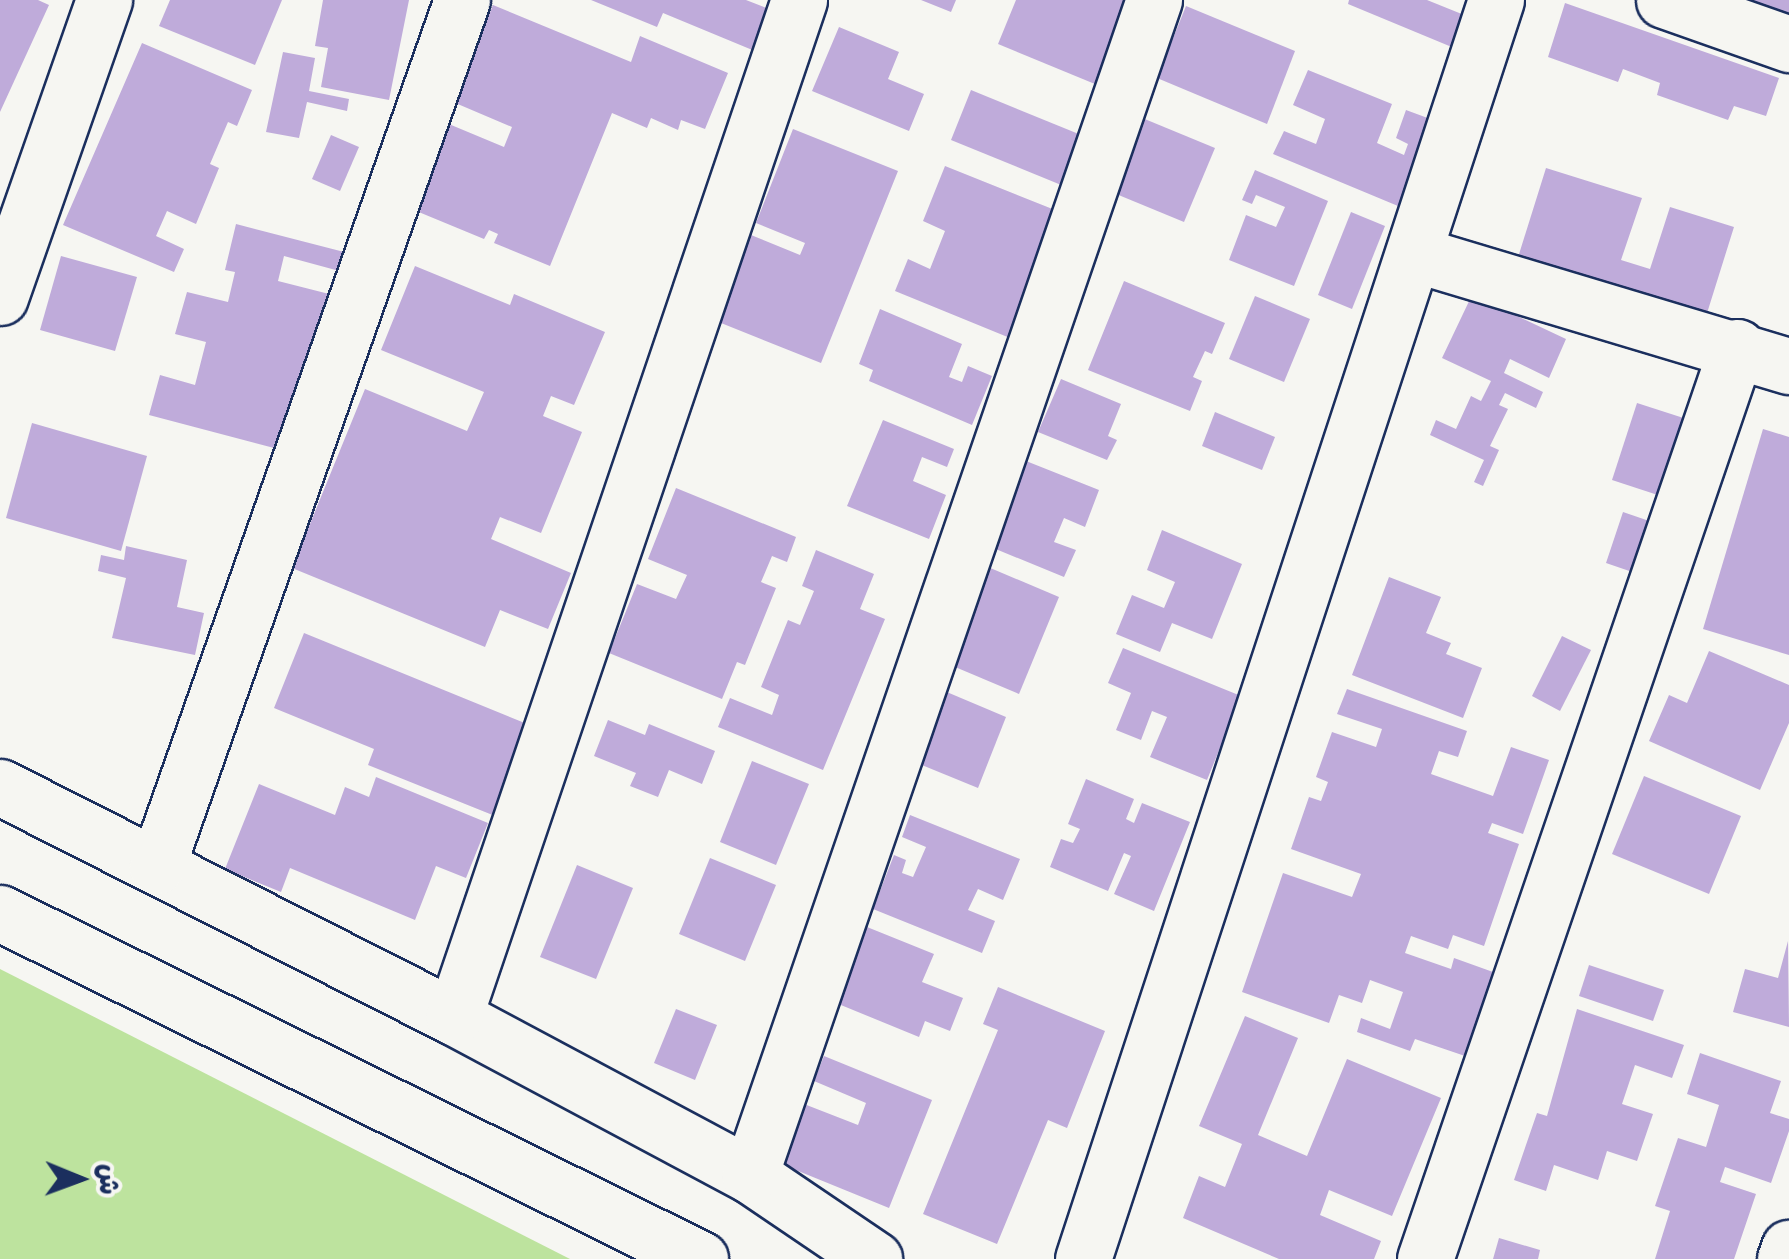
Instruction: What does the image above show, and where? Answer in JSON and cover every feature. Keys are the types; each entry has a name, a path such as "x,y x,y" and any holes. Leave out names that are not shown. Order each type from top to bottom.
{"street":[{"path":"0,297 104,0"},
{"path":"156,866 462,0"},
{"path":"454,1017 800,0"},
{"path":"750,1175 1154,0"},
{"path":"1083,1259 1496,0"},
{"path":"1664,0 1789,44"},
{"path":"1415,254 1737,347 1789,366"},
{"path":"1424,1259 1737,347"},
{"path":"0,787 454,1017 750,1175 874,1259"},
{"path":"0,912 700,1259"},
{"path":"1785,1259 1789,1248"}],"green space":[{"path":"0,969 570,1259 0,1259"}],"building":[{"path":"0,0 38,0 49,5 0,112"},
{"path":"170,0 282,0 255,65 159,26"},
{"path":"323,0 409,0 389,100 321,87 328,48 315,46"},
{"path":"591,0 746,0 779,13 762,54 663,13 657,27"},
{"path":"921,0 956,0 951,12"},
{"path":"1016,0 1143,0 1107,89 998,44"},
{"path":"1349,0 1427,0 1484,23 1471,55 1348,4"},
{"path":"1737,0 1789,0 1789,22"},
{"path":"1565,3 1779,78 1766,116 1734,106 1728,120 1657,95 1660,83 1623,69 1618,82 1548,57"},
{"path":"493,5 631,62 640,36 728,73 705,129 681,120 678,130 651,118 647,128 612,113 550,266 494,243 498,234 489,230 484,239 409,208 444,122 504,147 512,127 453,102"},
{"path":"1186,6 1295,51 1267,124 1157,78"},
{"path":"839,27 899,52 888,79 924,94 909,131 812,91"},
{"path":"142,43 252,90 237,126 228,122 210,164 219,168 196,224 167,211 156,236 184,249 174,272 63,225"},
{"path":"283,52 315,58 309,91 349,99 347,111 307,102 299,138 266,132"},
{"path":"1308,70 1392,104 1377,143 1404,155 1408,144 1396,138 1406,110 1433,120 1398,206 1273,154 1284,131 1316,144 1325,119 1293,105"},
{"path":"971,90 1091,139 1071,189 951,140"},
{"path":"1135,115 1215,148 1184,222 1104,189"},
{"path":"793,129 898,171 821,363 716,321 751,235 800,255 805,243 756,223"},
{"path":"331,135 359,147 340,191 312,179"},
{"path":"945,166 1060,212 1010,338 895,291 908,259 930,269 945,231 923,221"},
{"path":"1546,168 1642,198 1621,260 1650,269 1670,207 1734,227 1703,326 1515,267"},
{"path":"1255,170 1328,201 1294,286 1229,260 1246,215 1276,227 1285,207 1256,195 1252,204 1242,200"},
{"path":"1351,212 1385,226 1352,309 1318,295"},
{"path":"236,224 348,253 343,272 284,256 278,281 337,296 297,454 149,415 160,375 195,385 206,342 175,334 187,292 228,302 235,272 225,270"},
{"path":"61,256 137,277 115,351 40,330"},
{"path":"415,266 510,305 514,294 605,332 574,405 551,396 543,416 582,432 541,533 500,517 491,539 571,573 548,629 500,610 485,647 292,568 365,389 467,431 484,392 381,350"},
{"path":"1124,281 1225,323 1212,354 1205,351 1193,377 1202,381 1190,411 1088,370"},
{"path":"1472,295 1566,339 1549,378 1510,359 1504,373 1543,392 1536,408 1505,393 1499,405 1508,409 1490,446 1499,450 1483,486 1474,482 1484,460 1430,435 1436,420 1456,429 1471,396 1481,401 1491,381 1442,358"},
{"path":"1255,296 1310,319 1284,382 1229,359"},
{"path":"880,309 962,344 949,377 962,382 968,366 992,376 972,425 869,381 873,370 859,364"},
{"path":"1061,379 1121,404 1108,436 1117,440 1107,460 1038,432"},
{"path":"1637,403 1699,423 1673,500 1612,480"},
{"path":"1215,412 1275,437 1262,470 1202,446"},
{"path":"883,420 954,449 947,467 922,457 913,481 946,495 929,539 847,506"},
{"path":"32,423 147,456 121,551 6,518"},
{"path":"1763,429 1789,437 1789,655 1703,629"},
{"path":"1021,459 1099,490 1085,527 1064,518 1054,542 1076,550 1064,577 986,545"},
{"path":"676,488 796,537 787,562 772,556 761,582 776,588 745,665 737,662 722,699 609,653 637,584 676,599 687,575 648,559"},
{"path":"1623,512 1658,524 1641,575 1606,563"},
{"path":"1162,530 1242,564 1212,639 1172,623 1160,652 1116,634 1132,595 1164,608 1175,582 1147,570"},
{"path":"126,546 187,560 177,607 204,613 195,655 112,638 126,578 98,571 101,555 124,560"},
{"path":"816,550 874,574 860,609 885,619 823,770 718,727 730,698 772,715 779,695 761,687 788,620 800,625 814,591 802,586"},
{"path":"988,567 1059,597 1019,694 948,664"},
{"path":"1389,577 1441,597 1426,633 1451,643 1446,654 1482,668 1463,718 1352,675"},
{"path":"304,633 542,730 505,820 368,765 374,749 274,708"},
{"path":"1562,636 1591,650 1560,711 1532,696"},
{"path":"1123,648 1241,696 1207,780 1150,757 1167,717 1152,711 1141,740 1116,730 1131,693 1108,683"},
{"path":"1709,651 1789,685 1789,723 1760,790 1649,741 1669,695 1687,703"},
{"path":"1347,689 1467,731 1458,757 1439,751 1431,774 1493,796 1511,747 1549,760 1523,834 1492,823 1488,833 1519,844 1484,946 1453,935 1448,949 1411,936 1405,953 1451,969 1454,958 1493,972 1465,1056 1415,1039 1410,1051 1357,1032 1361,1018 1390,1029 1403,992 1370,980 1362,1003 1339,995 1329,1023 1242,992 1283,873 1352,897 1361,874 1291,849 1309,797 1321,801 1328,782 1316,777 1332,732 1376,747 1382,729 1337,714"},
{"path":"942,690 1006,717 978,788 912,761"},
{"path":"608,720 645,735 649,724 715,751 702,784 669,770 658,797 630,786 636,773 594,756"},
{"path":"752,761 809,784 776,865 720,842"},
{"path":"1644,776 1741,816 1709,894 1612,854"},
{"path":"376,777 488,823 466,878 436,866 415,920 290,868 281,892 225,869 259,784 335,815 345,787 369,797"},
{"path":"1086,779 1134,799 1126,819 1134,823 1142,803 1190,822 1154,911 1114,894 1131,856 1124,853 1108,891 1050,867 1061,839 1073,843 1080,829 1068,824"},
{"path":"910,815 1020,859 1003,900 978,889 968,910 995,921 982,953 873,909 894,855 906,860 902,873 913,877 926,847 902,837"},
{"path":"710,858 776,885 745,961 679,934"},
{"path":"577,865 633,888 596,979 540,957"},
{"path":"867,927 934,954 922,982 963,998 950,1031 925,1021 919,1037 836,1003"},
{"path":"1788,941 1789,1027 1733,1012 1745,969 1778,978"},
{"path":"1589,965 1664,990 1653,1021 1579,996"},
{"path":"998,987 1105,1031 1067,1128 1048,1120 997,1244 923,1214 998,1030 983,1024"},
{"path":"676,1009 717,1025 695,1080 654,1063"},
{"path":"1577,1009 1684,1045 1672,1078 1635,1065 1622,1104 1653,1114 1637,1161 1607,1151 1598,1180 1554,1165 1546,1191 1514,1180 1537,1113 1547,1116"},
{"path":"1245,1016 1298,1038 1258,1135 1307,1156 1347,1059 1441,1098 1392,1216 1329,1190 1320,1215 1381,1241 1374,1259 1279,1259 1183,1218 1199,1176 1225,1187 1242,1144 1199,1126"},
{"path":"1700,1053 1781,1081 1770,1113 1789,1119 1789,1131 1771,1183 1725,1167 1720,1182 1756,1194 1734,1259 1655,1259 1670,1211 1655,1206 1678,1138 1706,1147 1719,1105 1687,1094"},
{"path":"824,1056 932,1100 889,1208 781,1164 804,1104 858,1125 866,1103 814,1081"},
{"path":"1499,1238 1540,1250 1538,1259 1493,1259"}]}
